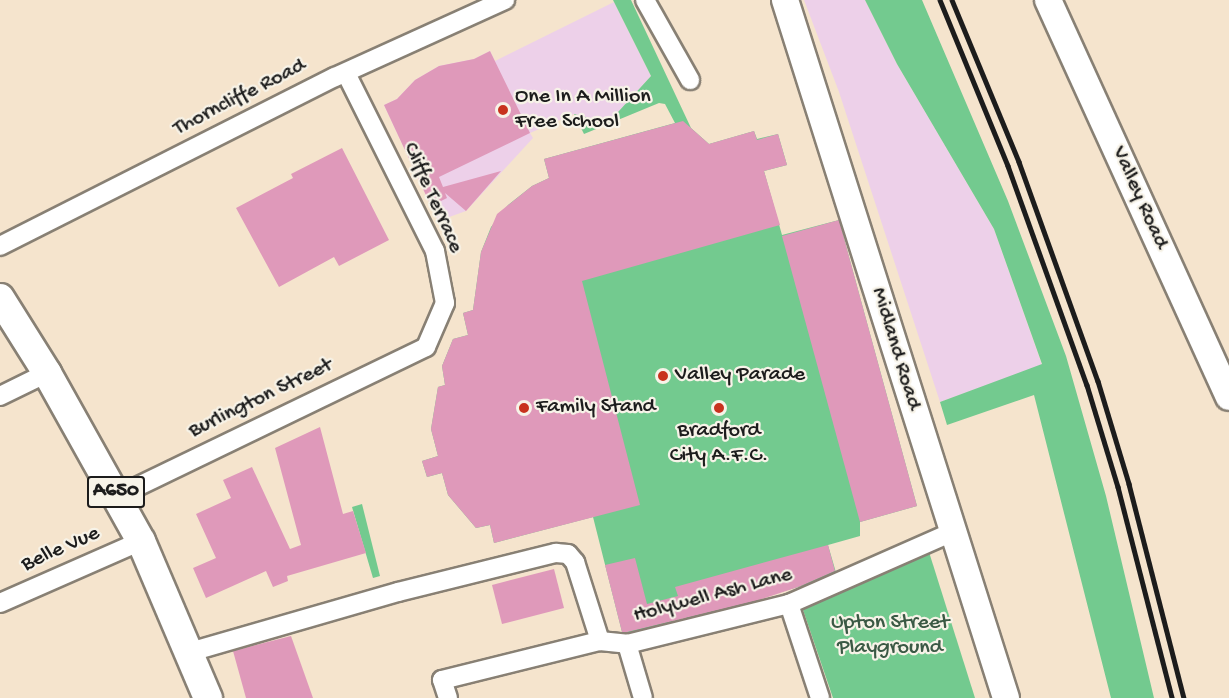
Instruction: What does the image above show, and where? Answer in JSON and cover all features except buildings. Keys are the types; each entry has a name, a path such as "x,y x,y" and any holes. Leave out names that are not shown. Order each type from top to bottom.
{"main road":[{"name":"A650","path":"0,298 118,496 141,541 208,698"}],"street":[{"name":"Thorncliffe Road","path":"0,246 346,72 505,0"},
{"path":"645,0 690,80"},
{"name":"Midland Road","path":"785,0 1006,698"},
{"name":"Valley Road","path":"1048,0 1229,397"},
{"name":"Cliffe Terrace","path":"346,72 435,251 445,303 426,347"},
{"name":"Burlington Street","path":"118,496 426,347"},
{"path":"0,396 47,374"},
{"name":"Holywell Ash Lane","path":"445,689 600,641 627,644 789,604 952,532"},
{"name":"Belle Vue","path":"0,603 141,541"},
{"path":"190,652 398,592 556,553 567,554 575,562 600,641"},
{"path":"789,604 820,698"},
{"path":"627,644 643,698"}],"shaded area":[{"path":"804,0 865,0 897,64 994,229 1042,365 940,402 839,92"},
{"name":"One In A Million Free School","path":"614,2 651,76 608,123 574,114 530,133 533,138 466,211 438,221 384,105 397,99 415,80 439,66 474,59 490,51 495,61"}],"green space":[{"name":"Valley Parade","path":"613,0 631,0 691,128 709,144 754,131 757,139 778,134 787,165 764,171 782,235 839,220 917,506 860,522 860,536 828,545 837,576 756,599 757,605 707,619 705,613 701,614 702,621 689,624 686,617 672,621 673,626 644,633 622,632 593,517 494,543 490,525 476,528 448,495 442,473 427,477 422,461 438,456 431,429 438,387 445,385 442,366 453,339 468,335 463,313 473,310 481,252 491,227 508,205 532,186 549,178 544,159 675,123 665,104 659,103 584,134 574,114 608,123 651,76"},
{"path":"865,0 922,0 1008,201 1066,356 1106,496 1154,698 1111,698 1034,395 947,425 940,402 1042,364 994,229 897,64"},
{"path":"362,504 380,576 373,578 352,507"},
{"name":"Upton Street Playground","path":"929,552 975,698 833,698 801,604"}],"railway":[{"path":"940,0 1008,166 1087,385 1118,487 1172,698"},
{"path":"952,0 1019,162 1098,381 1129,484 1184,698"}],"place":[{"name":"One In A Million Free School","path":"503,110"},
{"name":"Valley Parade","path":"663,376"},
{"name":"Family Stand","path":"524,408"},
{"name":"Bradford City A.F.C.","path":"719,408"}]}
